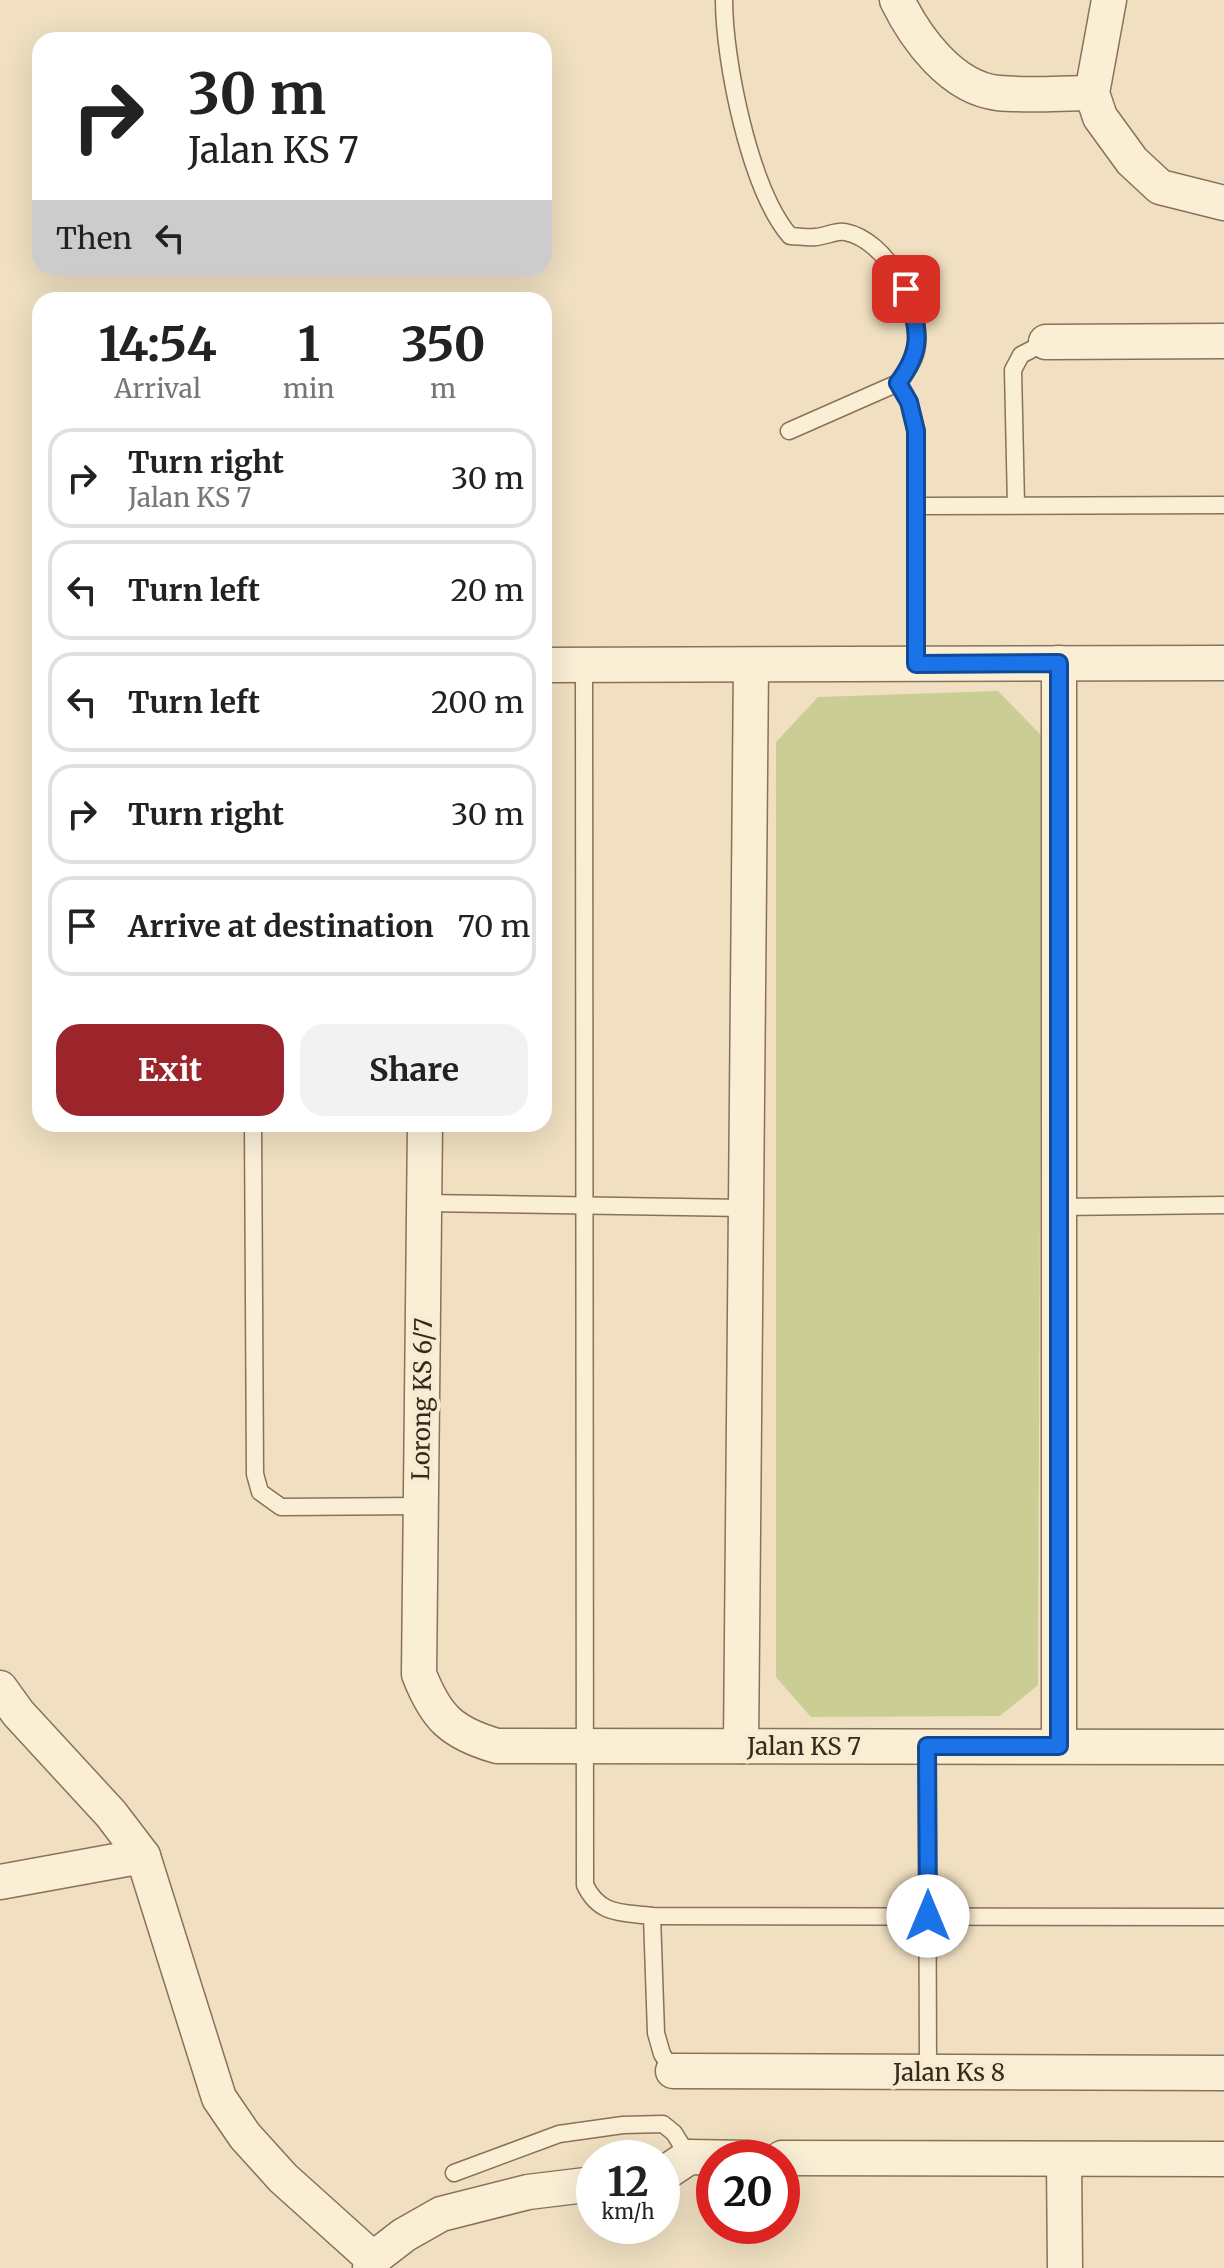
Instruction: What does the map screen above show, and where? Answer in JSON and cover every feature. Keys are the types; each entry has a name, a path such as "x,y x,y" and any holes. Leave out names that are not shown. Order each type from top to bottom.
{"street":[{"path":"897,0 917,36 962,81 996,93 1092,93"},
{"path":"1109,0 1092,93 1100,117 1132,161 1160,187 1224,203"},
{"path":"1046,342 1224,341"},
{"path":"1059,663 1059,1746"},
{"path":"552,665 1224,663"},
{"path":"741,1746 751,665"},
{"name":"Lorong KS 6/7","path":"419,1674 425,1132"},
{"name":"Jalan KS 7","path":"419,1674 427,1695 457,1732 497,1746 1224,1747"},
{"path":"0,1688 18,1713 111,1814 143,1856 219,2098 245,2136 283,2178 371,2264 404,2235 441,2214 528,2192 576,2186"},
{"path":"0,1882 143,1856"},
{"name":"Jalan Ks 8","path":"673,2071 1224,2073"},
{"path":"800,2158 1224,2159"},
{"path":"1064,2159 1065,2268"}],"lane":[{"path":"724,0 724,22 735,94 763,193 779,223 790,236 814,237 844,232 875,245 906,289 917,325 917,348 910,367 898,383 789,431"},
{"path":"1016,505 1013,370 1021,355 1046,342"},
{"path":"898,383 909,402 916,431 916,664"},
{"path":"916,506 1224,505"},
{"path":"584,665 585,1885 592,1900 605,1910 652,1916 1224,1917"},
{"path":"253,1132 255,1474 260,1492 281,1507 421,1506"},
{"path":"424,1203 745,1208"},
{"path":"1060,1207 1224,1205"},
{"path":"927,1746 928,2072"},
{"path":"652,1916 656,2033 662,2054 673,2071"},
{"path":"454,2173 559,2134 623,2125 663,2124 674,2133 674,2140"}],"green space":[{"path":"998,691 1042,736 1038,1685 1000,1716 811,1717 776,1677 776,742 818,697"}],"route":[{"path":"906,289 917,325 917,348 910,367 898,383 909,402 916,431 916,664 1059,663 1059,1746 927,1746 928,1916"}]}
